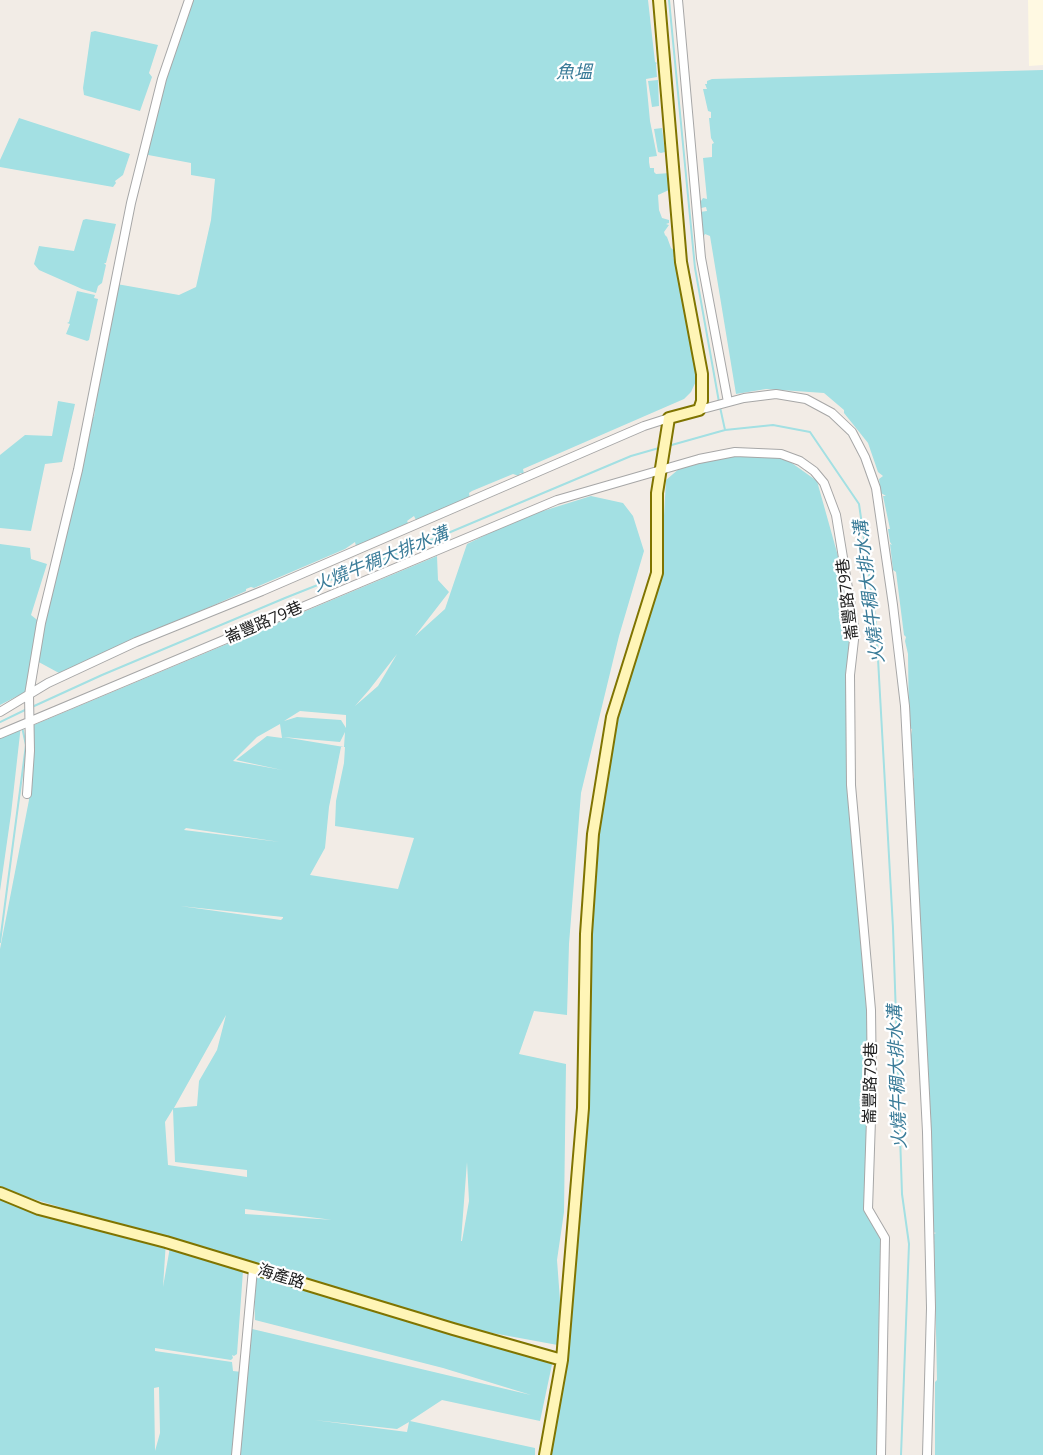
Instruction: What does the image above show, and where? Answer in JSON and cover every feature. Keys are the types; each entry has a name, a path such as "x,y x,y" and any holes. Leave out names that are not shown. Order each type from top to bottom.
{"street":[{"path":"27,794 30,751 29,695 41,623 78,470 131,203 162,79 189,0"},
{"path":"659,0 681,262 702,374 702,401 699,410"},
{"path":"678,0 701,258 728,402"},
{"path":"0,712 73,670 136,642 262,591 644,426 744,398 776,394 806,399 832,413 852,432 865,457 876,488 905,705 927,1132 931,1308 927,1455"},
{"path":"545,1455 562,1360 583,1108 586,934 593,834 612,717 657,573 657,493 669,418"},
{"name":"崙豐路79巷","path":"0,734 557,500 699,459 735,452 781,454 800,461 814,471 824,483 836,515 855,631 850,675 851,785 871,1010 872,1089 868,1209 885,1238 881,1455"},
{"name":"海產路","path":"0,1193 39,1209 166,1242 562,1360"},
{"path":"236,1455 253,1269"}],"shaded area":[{"path":"1028,0 1043,0 1043,65 1029,66"}],"water":[{"name":"魚塭","path":"186,0 648,0 655,62 657,63 657,77 646,79 650,121 657,156 649,157 649,162 650,168 654,168 656,174 670,173 668,176 669,190 658,195 659,210 662,218 669,220 666,224 669,225 664,232 671,248 676,252 673,258 677,260 697,379 691,392 684,399 523,469 524,474 520,473 519,476 513,474 472,491 469,493 470,498 416,520 414,516 407,521 408,523 356,546 355,542 345,549 254,588 246,589 246,591 59,673 35,660 84,418 94,417 96,386 99,386 102,369 96,364 111,283 179,295 196,287 211,220 215,179 191,175 191,163 143,154"},
{"path":"91,32 158,45 149,73 152,77 140,111 84,95"},
{"path":"1043,70 1043,1455 935,1455 935,1382 937,1380 934,1234 936,1233 933,1232 926,1033 922,1031 922,953 918,915 920,915 917,913 917,905 920,907 920,902 916,901 915,869 918,870 915,867 918,859 915,857 915,801 913,801 912,779 914,778 910,741 912,729 909,728 908,654 896,572 893,570 890,544 892,545 888,529 890,529 883,496 886,496 881,493 879,479 883,476 878,472 868,443 844,410 824,393 766,389 736,394 710,236 705,234 704,236 700,212 707,211 706,207 701,208 699,199 701,201 703,198 707,199 703,158 712,157 712,144 714,143 711,138 709,118 711,118 711,112 708,111 703,89 707,89 705,84 712,79"},
{"path":"658,80 659,106 652,107 648,81"},
{"path":"19,118 130,154 123,175 115,181 113,187 0,167 0,160"},
{"path":"662,128 665,152 661,153 658,152 654,129"},
{"path":"83,220 116,224 106,263 104,263 106,265 102,283 98,286 96,293 39,270 34,264 39,246 74,251"},
{"path":"77,291 95,295 94,298 98,299 87,341 66,334"},
{"path":"58,401 75,404 62,462 45,464 31,531 0,528 0,455 25,435 52,436"},
{"path":"746,451 782,456 817,481 843,574 853,634 846,677 867,1000 869,1075 865,1208 880,1237 877,1455 549,1455 563,1346 465,1328 554,1355 540,1421 442,1400 410,1421 535,1448 535,1455 0,1455 0,1192 166,1241 163,1287 170,1247 243,1271 237,1354 232,1355 231,1360 155,1348 155,1351 232,1362 233,1371 242,1372 248,1328 531,1395 443,1368 255,1320 253,1269 173,1241 0,1189 0,949 29,800 29,727 437,556 438,580 449,592 415,636 445,609 467,544 494,531 495,526 591,496 623,503 633,516 644,551 619,636 581,793 569,944 567,1015 534,1011 519,1054 566,1064 564,1212 557,1260 563,1340 581,1127 585,970 606,733 662,552 666,480 687,462","holes":["397,654 378,686 355,706","300,711 346,715 346,728 341,720 297,717 284,721","280,724 282,738 267,736 236,760 282,770 233,761 257,737","345,732 344,747 283,737 340,742","341,747 345,747 336,801 335,826 414,838 398,889 310,875 325,848 329,807","186,828 280,842 184,830","180,906 283,917 281,920","226,1015 217,1050 199,1081 197,1106 174,1108","173,1109 175,1162 247,1170 247,1177 168,1165 165,1122","467,1162 469,1201 461,1241","245,1209 332,1220 245,1214","159,1387 160,1433 155,1451 154,1388","314,1420 397,1429 409,1422 407,1432"]},
{"path":"0,544 30,548 31,559 47,564 31,615 41,623 29,690 0,705"},
{"path":"21,725 11,814 0,891 0,736"}],"waterway":[{"path":"669,0 695,268 719,402"},
{"path":"720,407 725,430"},
{"name":"火燒牛稠大排水溝","path":"668,446 725,430 773,425 810,432 859,504 876,623 893,928 902,1194 909,1244 901,1455"},
{"name":"火燒牛稠大排水溝","path":"32,707 285,598 441,536 631,456 659,448"},
{"name":"火燒牛稠大排水溝","path":"0,722 27,709"},
{"path":"0,942 26,745 22,727"}]}
